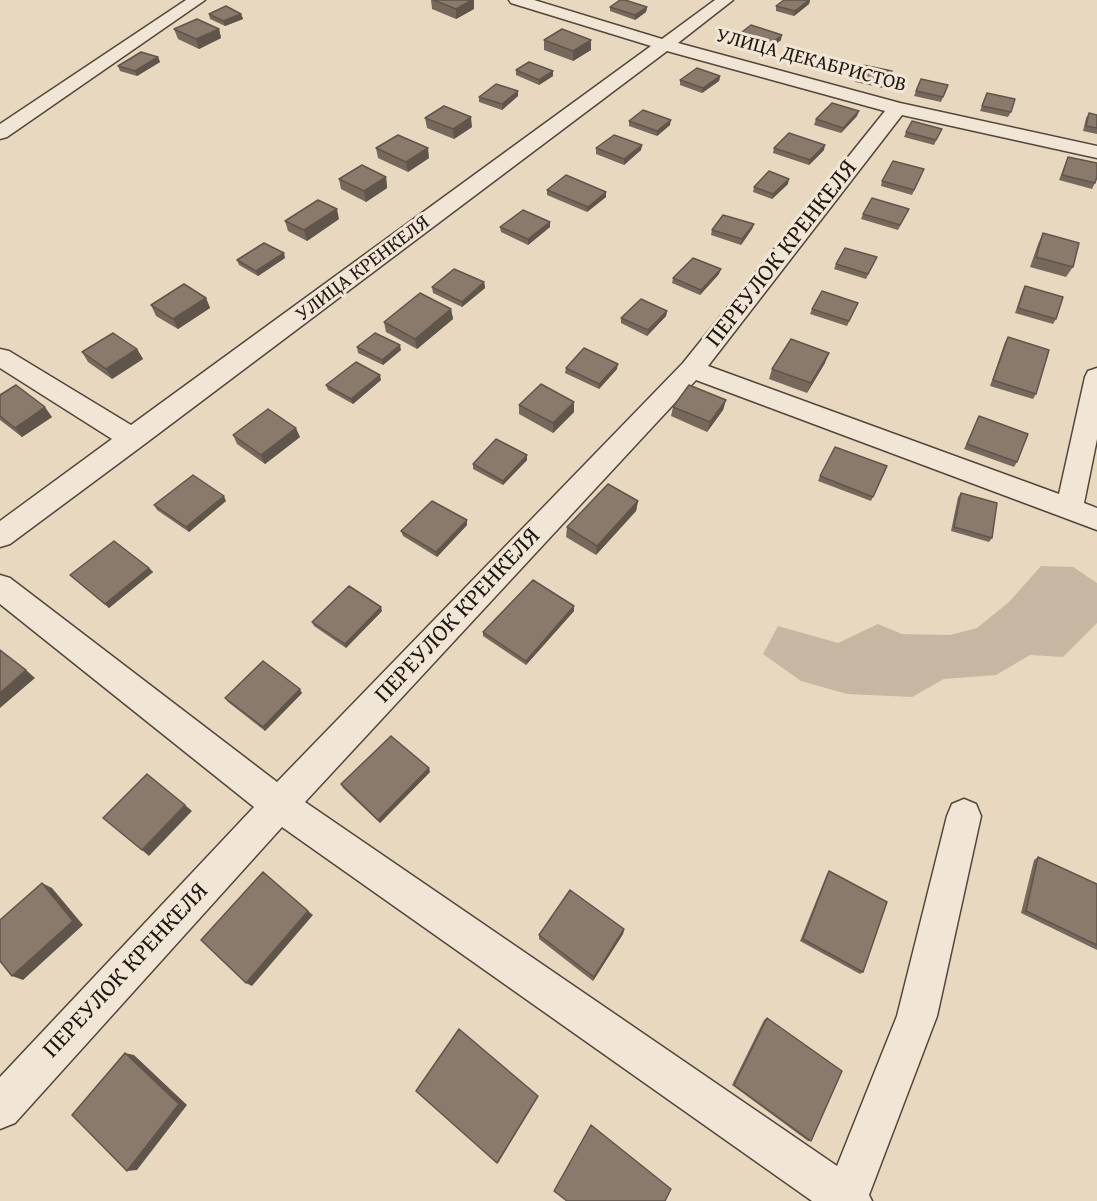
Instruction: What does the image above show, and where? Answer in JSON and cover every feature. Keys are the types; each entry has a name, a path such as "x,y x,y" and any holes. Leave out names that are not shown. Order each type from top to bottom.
{"street":[{"path":"0,133 197,0"},
{"name":"УЛИЦА ДЕКАБРИСТОВ","path":"518,0 665,45 897,108 1097,152"},
{"name":"УЛИЦА КРЕНКЕЛЯ","path":"0,536 724,0"},
{"name":"ПЕРЕУЛОК КРЕНКЕЛЯ","path":"0,1108 279,805 692,369 897,108"},
{"path":"0,357 133,439"},
{"path":"692,369 1097,519"},
{"path":"1069,509 1097,377"},
{"path":"0,587 279,805 847,1200 916,1016 964,816"}],"shaded area":[{"path":"1041,566 1073,567 1097,583 1097,623 1063,657 1030,655 996,675 944,679 912,697 847,694 801,681 763,654 778,626 838,643 878,624 902,634 950,635 977,628 1009,602"}],"building":[{"path":"433,0 472,0 456,9"},
{"path":"620,0 647,7 635,15 610,7"},
{"path":"784,0 809,0 795,11 776,6"},
{"path":"226,6 241,14 223,21 209,14"},
{"path":"197,19 219,29 196,39 174,29"},
{"path":"751,25 782,35 769,45 738,35"},
{"path":"562,29 591,40 573,51 544,40"},
{"path":"141,52 158,57 135,71 118,66"},
{"path":"529,62 553,71 539,80 516,70"},
{"path":"863,65 892,71 885,83 856,77"},
{"path":"697,68 720,76 703,88 680,80"},
{"path":"921,79 948,85 943,97 916,91"},
{"path":"496,84 518,91 502,104 479,97"},
{"path":"987,93 1015,99 1011,112 982,106"},
{"path":"832,103 859,111 843,128 816,119"},
{"path":"444,106 471,117 453,129 425,118"},
{"path":"643,110 671,120 657,131 629,121"},
{"path":"1089,113 1097,115 1097,128 1086,126"},
{"path":"912,121 942,129 936,140 906,132"},
{"path":"789,133 825,145 810,160 774,148"},
{"path":"398,135 428,148 406,162 376,148"},
{"path":"614,135 642,145 624,159 596,148"},
{"path":"1068,157 1097,163 1095,183 1062,175"},
{"path":"893,161 924,169 914,190 882,181"},
{"path":"362,165 386,177 364,191 339,179"},
{"path":"769,171 789,179 773,194 754,187"},
{"path":"566,175 606,192 588,207 547,190"},
{"path":"872,198 909,209 900,225 863,214"},
{"path":"318,200 337,209 304,230 285,221"},
{"path":"523,210 550,222 528,239 500,227"},
{"path":"723,215 754,224 742,239 712,230"},
{"path":"1043,233 1079,243 1073,267 1036,257"},
{"path":"264,243 284,253 256,271 237,260"},
{"path":"845,248 877,257 868,274 836,264"},
{"path":"693,258 721,269 701,290 673,278"},
{"path":"454,269 484,282 462,302 432,287"},
{"path":"184,284 206,298 173,319 151,305"},
{"path":"1025,286 1063,297 1056,319 1018,308"},
{"path":"822,291 858,303 849,321 812,309"},
{"path":"420,293 451,309 415,339 384,322"},
{"path":"641,299 667,311 648,330 621,318"},
{"path":"113,333 137,349 106,369 82,352"},
{"path":"375,333 400,345 382,360 357,347"},
{"path":"1008,337 1049,350 1036,394 993,380"},
{"path":"791,339 829,353 811,383 772,369"},
{"path":"584,348 618,364 599,384 566,368"},
{"path":"356,362 380,375 351,399 326,385"},
{"path":"541,384 574,402 553,423 519,405"},
{"path":"16,385 45,407 15,428 0,416 0,395"},
{"path":"689,385 726,400 710,422 673,407"},
{"path":"268,409 296,428 261,455 233,435"},
{"path":"979,416 1028,434 1017,462 967,444"},
{"path":"496,439 527,455 503,481 473,464"},
{"path":"835,447 887,466 873,497 820,476"},
{"path":"193,475 224,496 186,527 154,505"},
{"path":"608,484 638,501 597,546 567,527"},
{"path":"961,493 997,503 992,538 954,527"},
{"path":"432,501 467,520 436,552 401,531"},
{"path":"114,541 149,568 105,604 70,575"},
{"path":"533,580 574,606 526,661 483,632"},
{"path":"349,586 381,607 345,644 312,622"},
{"path":"0,650 26,670 0,693"},
{"path":"263,661 300,689 263,727 225,698"},
{"path":"391,736 429,768 378,820 341,784"},
{"path":"147,774 185,805 142,850 103,818"},
{"path":"1038,857 1097,884 1097,945 1026,911"},
{"path":"829,871 887,902 863,972 803,939"},
{"path":"263,872 308,911 246,983 201,940"},
{"path":"42,883 73,921 12,976 0,961 0,920"},
{"path":"570,890 624,929 594,977 539,935"},
{"path":"767,1018 842,1071 811,1141 734,1085"},
{"path":"459,1029 538,1096 497,1163 416,1091"},
{"path":"125,1053 179,1104 127,1171 72,1115"},
{"path":"591,1125 671,1189 665,1201 567,1201 554,1191"}]}
